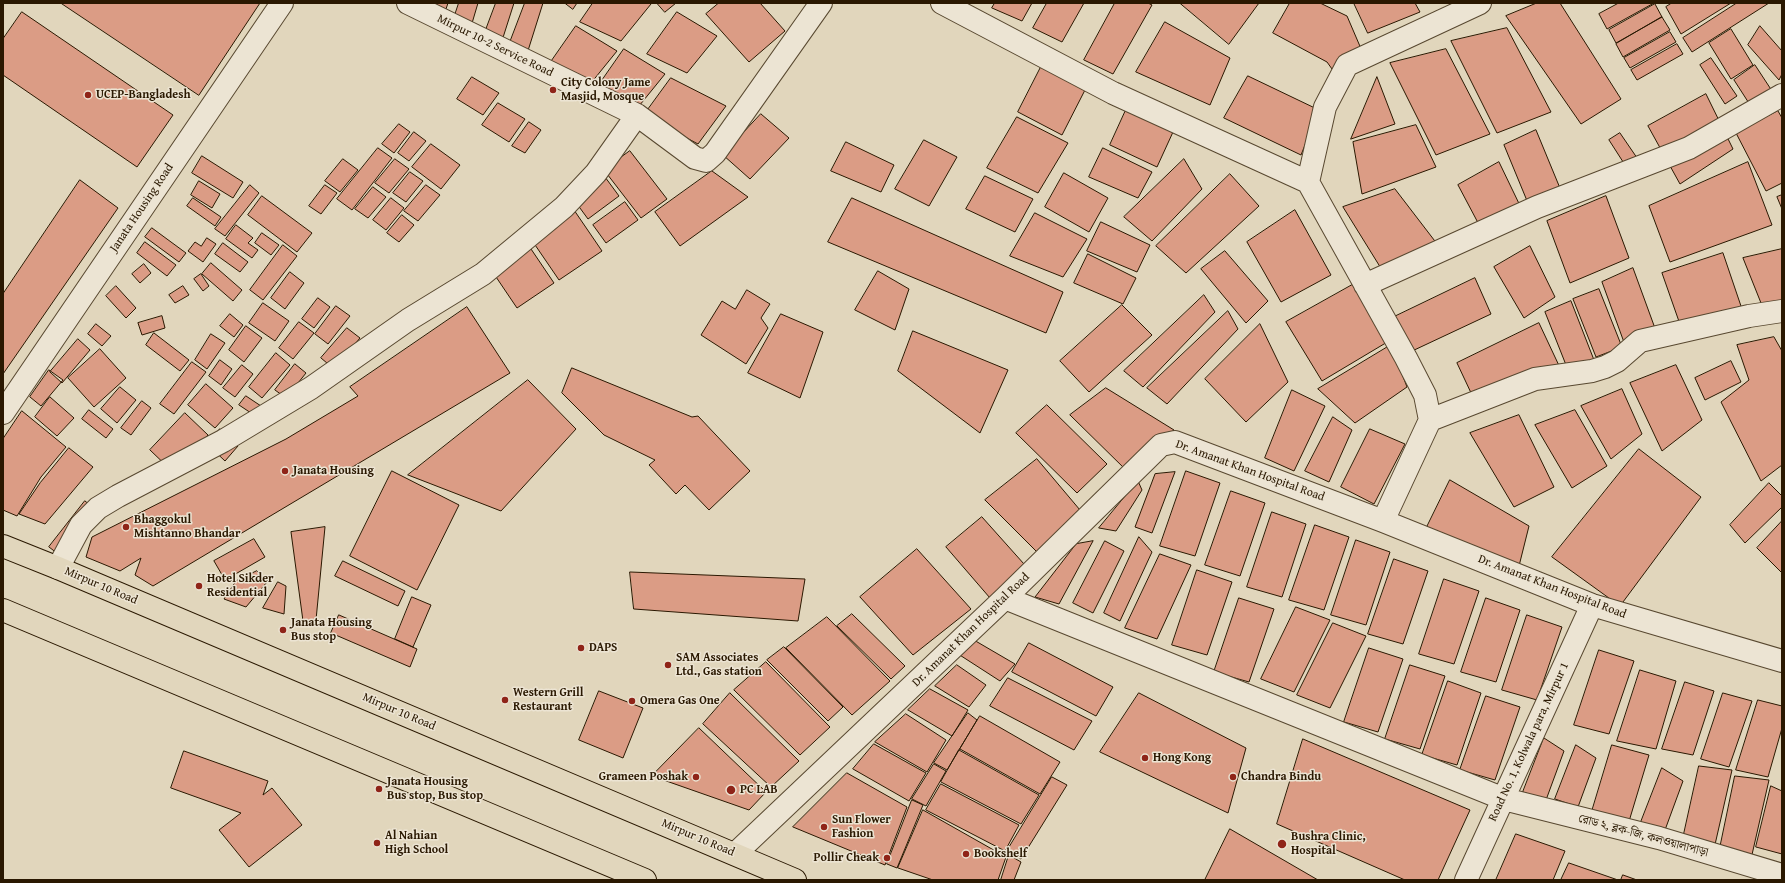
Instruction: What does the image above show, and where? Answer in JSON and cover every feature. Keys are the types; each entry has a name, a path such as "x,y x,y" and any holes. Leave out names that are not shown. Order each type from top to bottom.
{"main road":[{"name":"Mirpur 10 Road","path":"3,546 795,880"},
{"path":"3,610 645,880"}],"street":[{"name":"Janata Housing Road","path":"3,413 282,3"},
{"name":"Mirpur 10-2 Service Road","path":"408,3 637,115 695,158 706,161 715,153 821,3"},
{"path":"942,3 1113,93 1308,182 1425,395 1430,420 1383,521"},
{"path":"1308,182 1325,107 1348,64 1480,3"},
{"path":"1365,285 1537,208 1689,148 1782,95"},
{"path":"58,568 81,525 98,508 118,496 224,441 311,388 408,320 483,274 564,207 596,173 637,115"},
{"path":"1430,420 1535,379 1592,371 1606,367 1617,361 1640,341 1749,316 1782,311"},
{"name":"Dr. Amanat Khan Hospital Road","path":"735,854 1005,598 1161,445 1176,442 1383,521 1592,605 1782,661"},
{"name":"রোড ২, ব্লক-জি, কলওয়ালাপাড়া","path":"1005,598 1504,799 1659,838 1782,875"},
{"name":"Road No. 1, Kolwala para, Mirpur 1","path":"1466,880 1592,605"}],"building":[{"path":"61,3 260,3 199,95"},
{"path":"428,3 448,3 443,18"},
{"path":"459,3 478,3 470,30 454,18"},
{"path":"496,3 514,3 500,47 484,35"},
{"path":"525,3 543,3 526,57 509,45"},
{"path":"565,3 577,3 573,9"},
{"path":"593,3 651,4 621,41 580,22"},
{"path":"657,3 676,3 665,12"},
{"path":"719,3 760,3 785,31 749,62 706,14"},
{"path":"995,3 1032,3 1022,21 992,8"},
{"path":"1047,3 1084,3 1062,42 1033,28"},
{"path":"1115,3 1148,3 1152,5 1113,74 1084,60"},
{"path":"1180,3 1259,3 1229,44"},
{"path":"1290,3 1320,3 1347,16 1362,51 1332,69 1327,62 1273,33"},
{"path":"1354,3 1415,3 1420,12 1368,33"},
{"path":"1537,3 1560,3 1621,99 1581,124 1506,16"},
{"path":"1619,3 1654,3 1607,29 1599,14"},
{"path":"1672,3 1731,3 1681,34 1666,7"},
{"path":"1737,3 1769,3 1692,52 1683,38"},
{"path":"1655,4 1662,17 1616,43 1609,30"},
{"name":"UCEP-Bangladesh","path":"22,12 173,115 137,167 3,75 3,39"},
{"path":"677,12 717,36 687,73 647,54"},
{"path":"1662,17 1670,30 1623,57 1616,44"},
{"path":"1165,22 1230,58 1210,105 1136,72"},
{"path":"576,26 617,51 587,88 546,69"},
{"path":"1760,26 1782,51 1782,74 1779,80 1748,45"},
{"path":"1507,28 1551,112 1497,133 1451,41"},
{"path":"1731,29 1753,65 1731,79 1709,43"},
{"path":"1670,32 1676,42 1630,68 1624,58"},
{"path":"1677,44 1683,54 1637,80 1631,70"},
{"path":"624,49 665,74 635,111 594,92"},
{"path":"1446,49 1490,134 1436,155 1390,63"},
{"path":"1711,58 1737,96 1725,104 1700,65"},
{"path":"1755,65 1776,97 1754,111 1734,80"},
{"path":"1041,67 1085,90 1062,135 1018,112"},
{"path":"1248,76 1319,110 1301,155 1224,118"},
{"path":"472,77 499,93 483,115 457,99"},
{"path":"1377,77 1395,124 1351,139"},
{"path":"671,78 726,106 698,144 644,115"},
{"path":"1706,94 1733,149 1680,184 1648,126"},
{"path":"498,103 525,119 509,142 482,125"},
{"path":"1126,110 1173,132 1157,167 1110,145"},
{"path":"1778,111 1782,118 1782,183 1766,191 1736,133"},
{"path":"761,114 789,138 750,179 723,155"},
{"path":"1017,117 1068,143 1038,193 987,168"},
{"path":"529,122 541,130 525,153 512,146"},
{"path":"399,124 410,132 394,153 382,144"},
{"path":"1416,125 1436,167 1362,194 1353,142"},
{"path":"1536,130 1562,193 1530,208 1504,145"},
{"path":"414,132 426,141 409,161 398,153"},
{"path":"1620,133 1646,171 1634,179 1609,140"},
{"path":"924,140 957,157 929,206 895,189"},
{"path":"846,142 894,165 881,192 831,171"},
{"path":"431,144 460,165 441,189 412,167"},
{"path":"378,148 392,158 352,210 337,199"},
{"path":"1103,148 1152,172 1138,198 1089,177"},
{"path":"630,151 667,199 641,218 604,170"},
{"path":"202,156 243,182 233,198 192,173"},
{"path":"343,159 358,170 340,192 325,181"},
{"path":"395,159 409,169 389,193 375,183"},
{"path":"1184,159 1202,189 1152,241 1124,217"},
{"path":"1499,162 1525,216 1485,236 1458,185"},
{"path":"1748,162 1772,225 1670,262 1649,206"},
{"path":"712,171 748,197 680,246 655,212"},
{"path":"410,172 423,181 406,202 393,193"},
{"path":"1064,173 1108,198 1089,232 1045,207"},
{"path":"1230,174 1259,206 1186,273 1156,246"},
{"path":"985,176 1033,199 1015,232 966,209"},
{"path":"605,177 619,196 588,219 577,204"},
{"path":"80,180 118,208 3,374 3,294"},
{"path":"199,181 220,194 212,208 191,195"},
{"path":"250,185 259,193 225,236 215,229"},
{"path":"325,185 337,193 321,214 309,206"},
{"path":"426,185 440,195 418,221 404,211"},
{"path":"373,187 386,197 368,218 355,209"},
{"path":"1395,189 1441,249 1387,278 1343,207"},
{"path":"1782,195 1782,209 1777,197"},
{"path":"262,196 312,233 297,252 248,215"},
{"path":"1606,196 1629,258 1570,283 1547,221"},
{"path":"193,198 221,217 215,226 187,206"},
{"path":"391,198 404,208 386,230 373,220"},
{"path":"852,198 1063,292 1046,333 828,242"},
{"path":"625,202 638,220 606,243 593,225"},
{"path":"574,210 602,251 559,280 531,239"},
{"path":"1295,210 1331,275 1281,302 1247,242"},
{"path":"1035,213 1087,239 1063,277 1010,256"},
{"path":"402,215 414,225 399,242 387,233"},
{"path":"1101,222 1150,245 1137,272 1087,251"},
{"path":"236,225 253,238 248,243 258,250 252,258 226,239"},
{"path":"152,228 186,253 179,262 145,237"},
{"path":"262,233 279,245 271,255 255,243"},
{"path":"207,238 216,244 203,262 188,251 195,242 201,246"},
{"path":"145,242 176,265 167,276 137,253"},
{"path":"223,243 248,262 240,272 215,254"},
{"path":"283,245 297,256 263,300 250,290"},
{"path":"529,246 554,283 517,308 492,271"},
{"path":"1530,246 1555,297 1524,318 1494,267"},
{"path":"1782,249 1782,302 1763,308 1743,258"},
{"path":"1225,251 1268,301 1246,323 1201,269"},
{"path":"1723,253 1743,312 1682,330 1662,273"},
{"path":"1088,254 1136,278 1123,304 1074,283"},
{"path":"211,263 242,290 233,301 202,274"},
{"path":"144,264 151,273 140,283 132,274"},
{"path":"1633,268 1656,331 1625,345 1602,282"},
{"path":"878,271 909,289 895,330 855,310"},
{"path":"290,272 304,283 285,309 271,298"},
{"path":"201,274 209,286 203,291 194,279"},
{"path":"1475,278 1491,314 1410,352 1394,317"},
{"path":"1354,284 1389,341 1322,381 1286,322"},
{"path":"116,286 136,308 126,318 106,296"},
{"path":"183,286 189,295 175,303 169,295"},
{"path":"1599,289 1622,347 1596,357 1573,299"},
{"path":"747,290 770,304 761,318 768,328 746,364 701,335 722,301 735,309"},
{"path":"1204,295 1215,312 1143,387 1124,371"},
{"path":"318,298 330,307 314,328 302,319"},
{"path":"1571,301 1594,360 1568,370 1545,312"},
{"path":"263,303 289,321 275,341 249,323"},
{"path":"1122,305 1152,335 1089,392 1060,361"},
{"path":"336,306 350,316 328,344 315,334"},
{"name":"Janata Housing","path":"467,307 510,373 153,586 135,575 141,558 120,571 86,557 92,537 286,439 358,396 350,387"},
{"path":"1228,311 1238,329 1167,404 1147,388"},
{"path":"230,314 243,325 234,337 220,326"},
{"path":"781,314 823,332 800,398 748,373"},
{"path":"162,316 165,328 142,335 138,323"},
{"path":"299,322 314,333 293,359 279,348"},
{"path":"1539,323 1562,372 1480,412 1457,363"},
{"path":"96,324 111,336 102,346 88,334"},
{"path":"1260,324 1288,382 1246,422 1205,379"},
{"path":"246,326 262,338 244,362 229,350"},
{"path":"347,328 360,338 334,369 321,358"},
{"path":"913,331 1008,370 980,433 898,371"},
{"path":"154,333 189,360 180,371 146,345"},
{"path":"211,334 225,343 207,369 195,360"},
{"path":"1774,337 1782,351 1782,465 1761,481 1721,402 1749,380 1737,345"},
{"path":"78,339 90,350 62,383 50,372"},
{"path":"1391,345 1407,387 1355,423 1318,389"},
{"path":"100,349 126,378 94,407 68,378"},
{"path":"276,353 290,365 262,398 249,387"},
{"path":"220,360 232,369 221,385 209,376"},
{"path":"1731,361 1741,382 1705,400 1695,378"},
{"path":"192,362 206,372 174,414 160,404"},
{"path":"295,364 306,373 286,398 275,390"},
{"path":"242,365 253,374 235,397 223,388"},
{"path":"1676,365 1702,420 1662,451 1630,383"},
{"path":"572,368 692,417 698,416 750,471 709,510 685,485 676,494 649,465 655,460 604,435 562,393"},
{"path":"49,370 63,380 41,406 30,397"},
{"path":"528,380 576,429 501,511 408,475"},
{"path":"206,384 233,408 215,428 188,405"},
{"path":"120,387 136,400 117,423 101,409"},
{"path":"1106,388 1174,430 1127,471 1070,415"},
{"path":"1622,389 1642,434 1611,459 1581,406"},
{"path":"1292,390 1325,406 1294,471 1265,458"},
{"path":"246,396 270,412 263,421 239,405"},
{"path":"50,397 74,418 57,436 35,417"},
{"path":"142,401 151,408 131,435 121,428"},
{"path":"1047,405 1107,464 1077,493 1016,433"},
{"path":"89,410 113,429 106,438 82,419"},
{"path":"1575,410 1607,466 1572,488 1535,425"},
{"path":"22,411 66,447 41,477 17,516 3,510 3,439"},
{"path":"185,413 208,435 173,472 150,450"},
{"path":"1519,415 1554,487 1514,507 1470,433"},
{"path":"1333,417 1352,430 1329,482 1305,471"},
{"path":"220,429 238,446 225,461 207,444"},
{"path":"1370,429 1405,444 1374,504 1341,487"},
{"path":"69,448 93,467 45,524 19,514 40,483"},
{"path":"1639,449 1701,497 1620,606 1552,557"},
{"path":"1037,459 1080,510 1037,552 985,500"},
{"path":"392,471 459,505 417,590 350,556"},
{"path":"1186,471 1220,483 1195,556 1160,546"},
{"path":"1175,472 1152,533 1135,527 1155,474"},
{"path":"1450,480 1529,526 1519,566 1426,529"},
{"path":"1138,481 1142,490 1116,531 1099,528"},
{"path":"1769,483 1782,496 1782,507 1745,543 1730,525"},
{"path":"1231,491 1265,503 1240,576 1205,565"},
{"path":"85,501 101,514 62,557 49,547"},
{"path":"1272,512 1306,524 1282,597 1247,587"},
{"path":"982,517 1024,564 990,598 946,547"},
{"path":"1782,521 1782,573 1757,548"},
{"path":"1315,525 1349,537 1324,610 1289,600"},
{"path":"325,527 316,620 303,621 291,532"},
{"path":"1139,537 1152,552 1120,621 1104,613"},
{"path":"254,539 265,557 225,580 214,561"},
{"path":"1356,540 1390,552 1366,625 1331,615"},
{"path":"1093,541 1059,604 1035,597 1076,544"},
{"path":"1105,541 1124,551 1093,613 1073,603"},
{"path":"917,549 971,609 913,655 860,597"},
{"path":"1160,554 1191,565 1157,639 1125,628"},
{"path":"1394,559 1428,571 1403,644 1368,634"},
{"path":"343,561 405,591 398,606 335,576"},
{"path":"1197,570 1232,582 1207,655 1172,645"},
{"path":"257,571 267,582 246,607 224,599 236,581"},
{"path":"630,572 805,579 798,621 634,609"},
{"path":"1444,579 1479,591 1454,664 1419,654"},
{"path":"278,582 286,586 284,614 263,608"},
{"path":"412,597 431,605 413,647 395,639"},
{"path":"1239,598 1274,609 1249,682 1214,672"},
{"path":"1486,598 1520,610 1496,682 1461,672"},
{"path":"1296,607 1330,620 1294,692 1261,679"},
{"path":"852,614 905,666 891,679 837,626"},
{"path":"339,615 417,649 410,667 331,633"},
{"path":"1527,615 1562,627 1537,700 1502,690"},
{"path":"827,617 890,681 852,715 786,648"},
{"path":"1333,623 1366,636 1330,708 1297,695"},
{"path":"967,636 1015,664 1000,681 952,650"},
{"path":"1029,643 1113,687 1096,716 1012,672"},
{"path":"784,647 843,707 828,721 767,660"},
{"path":"1369,648 1403,659 1378,732 1344,722"},
{"path":"1599,650 1634,661 1609,734 1574,725"},
{"path":"766,662 830,727 800,755 734,690"},
{"path":"957,665 986,685 969,707 935,686"},
{"path":"1410,665 1445,676 1420,749 1385,739"},
{"path":"1640,670 1676,681 1656,749 1617,741"},
{"path":"1008,678 1092,721 1074,750 990,706"},
{"path":"1448,681 1481,693 1457,765 1422,755"},
{"path":"1685,682 1714,691 1693,755 1662,749"},
{"path":"930,689 968,710 952,736 908,710"},
{"path":"599,691 643,708 623,758 579,740"},
{"path":"730,693 799,761 771,787 703,724"},
{"path":"1139,693 1246,748 1228,813 1100,752"},
{"path":"1723,693 1752,701 1729,767 1701,759"},
{"path":"1486,696 1520,707 1495,780 1460,770"},
{"path":"1758,700 1782,706 1782,728 1768,777 1736,770"},
{"path":"968,713 977,720 947,770 934,763"},
{"path":"906,714 946,740 927,772 875,742"},
{"path":"980,716 1060,762 1040,794 960,749"},
{"path":"699,728 766,792 749,810 652,776"},
{"path":"1544,738 1564,751 1546,800 1523,792"},
{"path":"1303,739 1470,810 1438,880 1405,880 1277,824"},
{"path":"874,744 926,773 909,801 853,769"},
{"path":"1576,745 1596,758 1578,807 1555,799"},
{"path":"1612,745 1649,755 1627,828 1590,818"},
{"path":"959,750 1039,795 1021,824 941,782"},
{"path":"184,751 268,781 263,795 272,788 302,825 249,867 219,830 241,813 171,788"},
{"path":"934,764 946,771 926,806 912,799"},
{"path":"1699,766 1732,770 1714,849 1682,843"},
{"path":"1662,768 1683,781 1665,830 1641,822"},
{"path":"847,773 907,807 885,865 793,827"},
{"path":"1735,776 1769,780 1751,859 1719,853"},
{"path":"1052,777 1067,785 1021,859 1007,851"},
{"path":"941,784 1019,825 1005,851 926,810"},
{"path":"1771,786 1782,791 1782,854 1756,847"},
{"path":"912,800 923,805 897,868 887,864"},
{"path":"923,810 1006,857 998,880 933,880 898,868"},
{"path":"1230,829 1318,880 1205,880"},
{"path":"1516,834 1565,851 1553,880 1496,880"},
{"path":"1009,855 1021,862 1014,880 1001,880"},
{"path":"1569,863 1618,880 1561,880"},
{"path":"1623,875 1637,880 1621,880"}],"place":[{"name":"City Colony Jame Masjid, Mosque","path":"553,90"},
{"name":"UCEP-Bangladesh","path":"88,95"},
{"name":"Janata Housing","path":"285,471"},
{"name":"Bhaggokul Mishtanno Bhandar","path":"126,527"},
{"name":"Hotel Sikder Residential","path":"199,586"},
{"name":"Janata Housing Bus stop","path":"283,630"},
{"name":"DAPS","path":"581,648"},
{"name":"SAM Associates Ltd., Gas station","path":"668,665"},
{"name":"Western Grill Restaurant","path":"505,700"},
{"name":"Omera Gas One","path":"632,701"},
{"name":"Hong Kong","path":"1145,758"},
{"name":"Grameen Poshak","path":"696,777"},
{"name":"Chandra Bindu","path":"1233,777"},
{"name":"Janata Housing Bus stop, Bus stop","path":"379,789"},
{"name":"PC LAB","path":"731,790"},
{"name":"Sun Flower Fashion","path":"824,827"},
{"name":"Al Nahian High School","path":"377,843"},
{"name":"Bushra Clinic, Hospital","path":"1282,844"},
{"name":"Bookshelf","path":"966,854"},
{"name":"Pollir Cheak","path":"887,858"}]}
